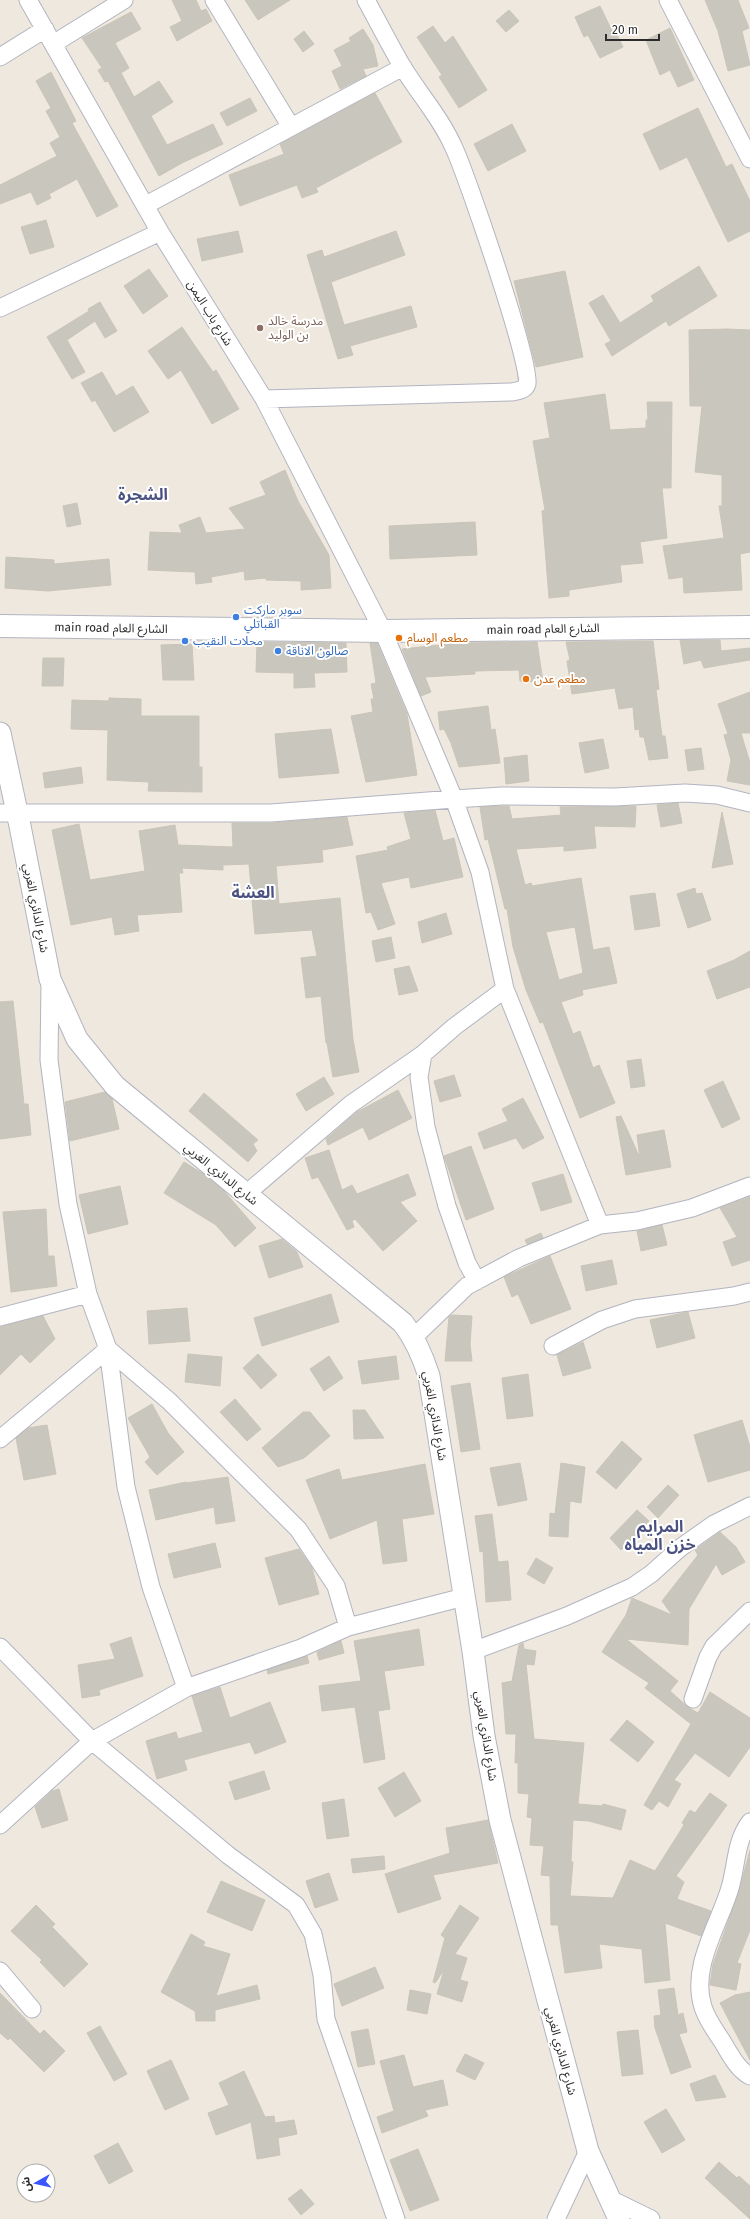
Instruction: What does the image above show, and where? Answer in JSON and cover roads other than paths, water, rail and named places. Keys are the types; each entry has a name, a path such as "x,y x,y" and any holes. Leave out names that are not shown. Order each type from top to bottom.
{"main road":[{"name":"main road الشارع العام","path":"0,626 383,631 750,627"}],"street":[{"name":"شارع باب اليمن","path":"28,0 160,232 264,399 383,631 454,799 480,872 505,989 600,1225"},
{"path":"53,44 124,0"},
{"path":"214,0 291,127"},
{"path":"264,399 512,392 523,390 527,384 528,376 518,336 474,200 457,155 431,107 403,67 366,0"},
{"path":"668,0 750,159"},
{"path":"0,57 45,29"},
{"path":"146,205 403,67"},
{"path":"0,308 160,232"},
{"name":"شارع الدائري الغربي","path":"0,733 9,812 50,979 77,1039 115,1086 403,1323 414,1337 429,1376 473,1650 484,1736 500,1820 588,2151 608,2198 619,2219"},
{"path":"9,812 271,813 502,796 615,796 685,793 724,796 750,803"},
{"path":"50,979 49,1060 68,1204 88,1294 108,1349 126,1486 151,1587 186,1688"},
{"path":"246,1194 350,1104 423,1054 454,1026 505,989"},
{"path":"423,1054 419,1077 426,1126 447,1206 467,1263 477,1281"},
{"path":"414,1337 467,1286 519,1258 600,1225 637,1221 692,1208 750,1186"},
{"path":"553,1346 602,1320 635,1309 734,1296 750,1292"},
{"path":"0,1317 88,1294"},
{"path":"0,1439 108,1349"},
{"path":"108,1349 169,1401 298,1529 336,1586 348,1627"},
{"path":"473,1650 567,1616 632,1587 651,1574 680,1548 714,1524 750,1506"},
{"path":"0,1825 92,1741 186,1688 300,1648 348,1627 464,1596"},
{"path":"693,1699 708,1657 714,1646 750,1611"},
{"path":"0,1647 92,1741 228,1855 296,1905 314,1934 322,1975 326,2019 396,2219"},
{"path":"750,1822 742,1832 738,1844 730,1886 703,1961 700,1983 702,2006 709,2021 737,2065 750,2076"},
{"path":"0,1971 32,2009"},
{"path":"556,2219 588,2151"},
{"path":"608,2198 652,2219"}],"place":[{"name":"مدرسة خالد بن الوليد","path":"260,328"},
{"name":"سوبر ماركت القباتلي","path":"236,617"},
{"name":"مطعم الوسام","path":"399,638"},
{"name":"محلات النقيب","path":"185,641"},
{"name":"صالون الاناقة","path":"278,651"},
{"name":"مطعم عدن","path":"526,679"}],"district":[{"name":"الشجرة","path":"143,494"},
{"name":"العشة","path":"253,892"},
{"name":"المرايم خزن المياه","path":"660,1535"}]}
